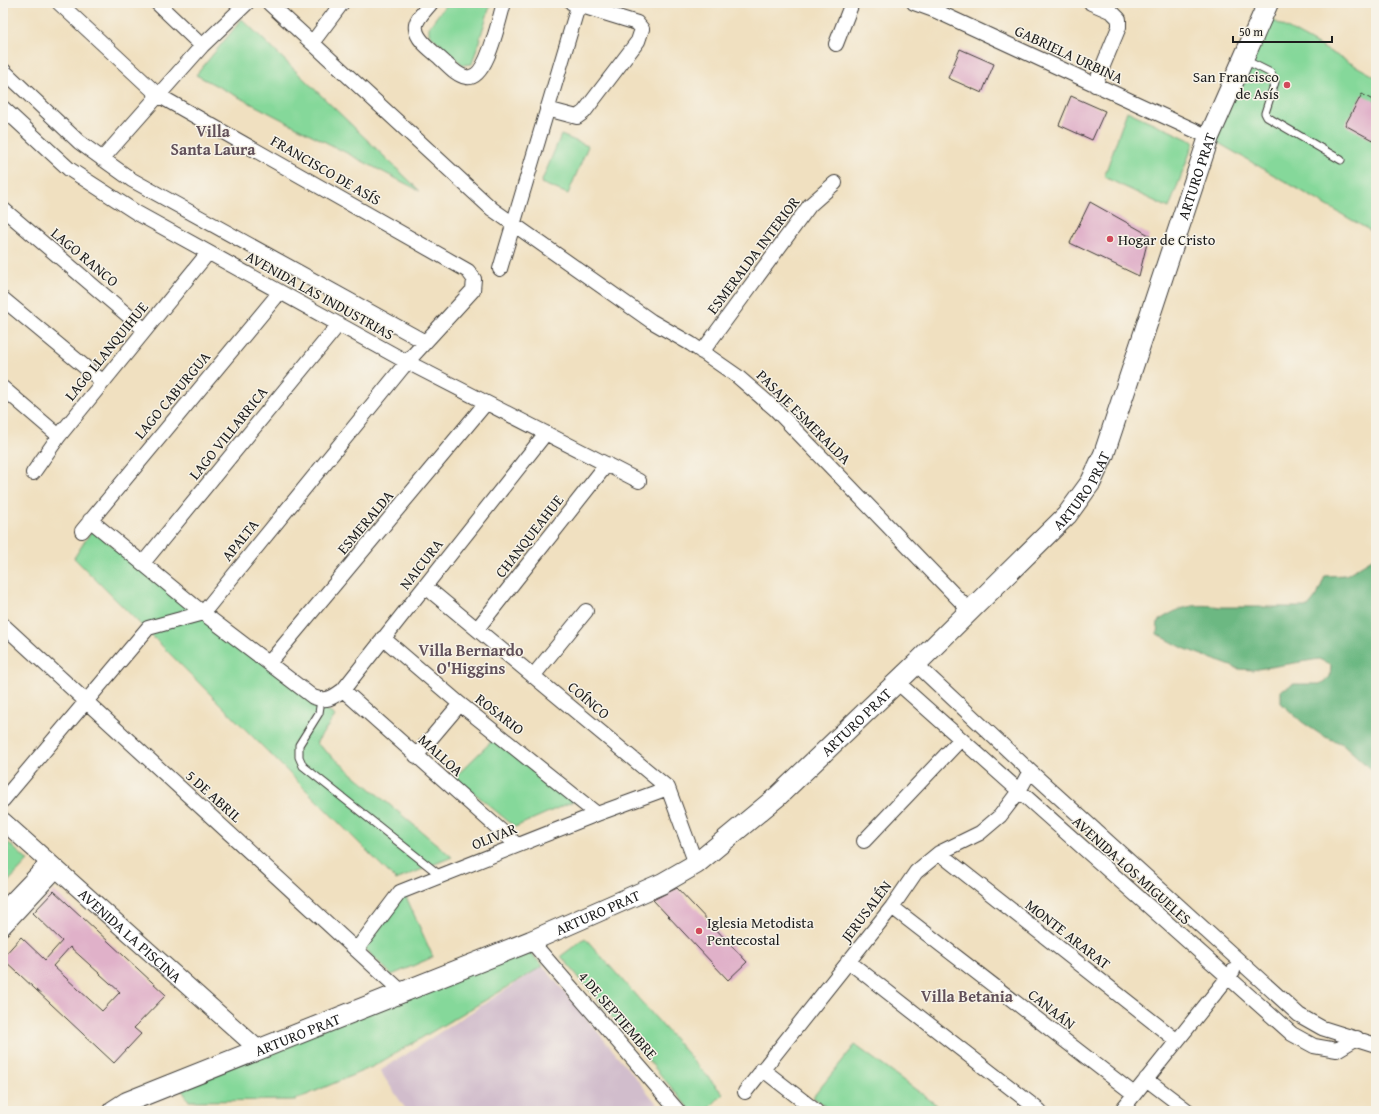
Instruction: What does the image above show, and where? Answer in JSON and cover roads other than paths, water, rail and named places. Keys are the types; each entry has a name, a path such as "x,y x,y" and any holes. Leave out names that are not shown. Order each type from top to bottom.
{"main road":[{"name":"ARTURO PRAT","path":"113,1111 127,1102 531,941 663,883 696,864 778,796 916,664 1066,515 1091,482 1104,454 1209,137 1268,3"}],"street":[{"name":"FRANCISCO DE ASÍS","path":"59,3 158,95 468,271"},
{"path":"157,3 202,46"},
{"path":"102,159 202,46 247,3"},
{"name":"PASAJE ESMERALDA","path":"270,3 492,209 651,321 702,352 737,376 775,409 970,611"},
{"path":"312,43 342,3"},
{"path":"430,3 418,19 415,28 419,38 458,73 466,78 473,77 481,71 487,61 504,3"},
{"path":"836,44 852,3"},
{"name":"GABRIELA URBINA","path":"914,3 1209,137"},
{"path":"1091,3 1112,12 1118,19 1118,27 1095,85"},
{"path":"500,269 577,4 637,23 642,29 638,41 584,112 578,117 547,109"},
{"name":"AVENIDA LAS INDUSTRIAS","path":"3,70 79,142 132,180 426,342"},
{"name":"AVENIDA LAS INDUSTRIAS","path":"3,108 48,152 88,182 137,213 407,362 639,481"},
{"name":"ESMERALDA INTERIOR","path":"702,352 810,205 835,183"},
{"name":"LAGO RANCO","path":"3,209 145,330"},
{"name":"LAGO LLANQUIHUE","path":"33,473 59,436 208,253"},
{"name":"APALTA","path":"203,612 407,362 473,290 474,279 468,271"},
{"name":"LAGO CABURGUA","path":"203,612 143,563 86,526 280,292"},
{"path":"3,299 103,382"},
{"name":"LAGO VILLARRICA","path":"143,563 339,324"},
{"path":"3,388 59,436"},
{"name":"ESMERALDA","path":"269,663 486,403"},
{"name":"NAICURA","path":"317,698 330,700 343,690 383,638 426,587 546,432"},
{"name":"CHANQUEAHUE","path":"477,629 607,464"},
{"name":"COÍNCO","path":"426,587 668,788"},
{"path":"533,676 586,611"},
{"path":"3,800 148,628 203,612 317,698"},
{"name":"5 DE ABRIL","path":"3,625 402,992"},
{"name":"ROSARIO","path":"383,638 460,704 597,814"},
{"name":"AVENIDA LOS MIGUELES","path":"916,664 1030,771 1308,1022 1376,1045"},
{"name":"AVENIDA LOS MIGUELES","path":"897,682 1292,1034 1314,1046 1337,1050 1357,1038"},
{"name":"MALLOA","path":"343,690 517,845"},
{"path":"416,756 460,704"},
{"path":"864,841 961,739"},
{"name":"JERUSALÉN","path":"745,1092 892,907 916,872 926,862 939,853 980,833 1000,816 1019,791 1030,771"},
{"path":"668,788 696,864"},
{"name":"OLIVAR","path":"357,949 400,892 517,845 668,788"},
{"name":"AVENIDA LA PISCINA","path":"3,821 258,1050"},
{"name":"MONTE ARARAT","path":"939,853 1176,1040"},
{"path":"3,909 52,866"},
{"path":"3,928 52,866"},
{"name":"CANAÁN","path":"892,907 1134,1094"},
{"name":"4 DE SEPTIEMBRE","path":"531,941 678,1111"},
{"path":"848,961 1040,1111"},
{"path":"1121,1111 1176,1040 1240,962"},
{"path":"762,1069 816,1111"},
{"path":"1146,1078 1188,1111"}],"lane":[{"path":"1243,59 1271,73 1275,82 1265,113 1268,117 1341,160"},
{"path":"317,698 319,712 299,745 299,757 304,766 441,876"}],"place":[{"name":"San Francisco de Asís","path":"1287,85"},
{"name":"Hogar de Cristo","path":"1110,239"},
{"name":"Iglesia Metodista Pentecostal","path":"699,931"}],"district":[{"name":"Villa Santa Laura","path":"213,140"},
{"name":"Villa Bernardo O'Higgins","path":"471,659"},
{"name":"Villa Betania","path":"967,996"}]}
